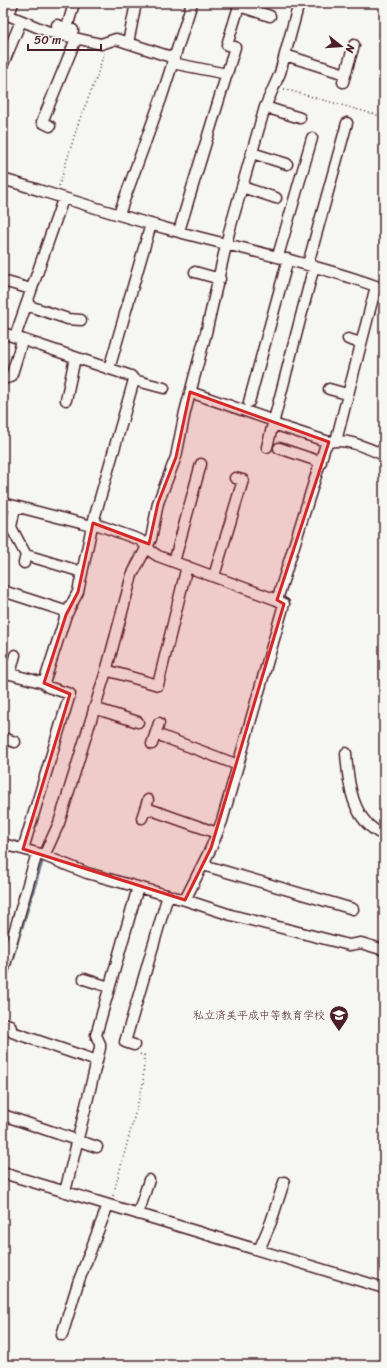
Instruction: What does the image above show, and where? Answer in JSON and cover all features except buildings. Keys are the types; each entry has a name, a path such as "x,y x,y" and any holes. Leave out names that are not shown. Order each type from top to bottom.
{"street":[{"path":"50,126 42,122 72,32 74,3"},
{"path":"128,43 136,3"},
{"path":"119,214 192,3"},
{"path":"3,971 40,854 58,823 106,670 132,575 147,547 154,527 158,503 176,457 190,392 220,279 224,242 242,187 265,107 280,73 299,3"},
{"path":"178,231 235,47 227,45 240,4 270,16"},
{"path":"9,9 21,21 49,32 72,32"},
{"path":"3,64 21,21"},
{"path":"57,25 72,32 105,43 116,39 173,60 227,74"},
{"path":"285,55 344,78 354,45"},
{"path":"265,107 300,118"},
{"path":"267,447 311,265 323,190 342,129"},
{"path":"278,256 291,227 314,144"},
{"path":"252,152 287,164"},
{"path":"3,179 59,198 151,224 311,265 380,287 360,343 347,394 332,441 325,447 277,600"},
{"path":"242,187 276,198"},
{"path":"3,379 11,377 26,305 59,198"},
{"path":"109,369 151,224"},
{"path":"254,397 273,334 288,259"},
{"path":"195,272 220,279"},
{"path":"3,281 32,289"},
{"path":"26,305 68,319 81,320"},
{"path":"3,333 131,376 134,380 164,388"},
{"path":"348,339 360,343"},
{"path":"66,400 75,358"},
{"path":"44,683 68,612 78,592 93,524 134,380"},
{"path":"329,389 347,394"},
{"path":"190,392 273,422 332,441 349,442 384,455 384,450"},
{"path":"280,448 321,462"},
{"path":"174,562 201,464"},
{"path":"214,576 235,526 243,480 235,478"},
{"path":"3,503 93,524 140,540 152,552 174,562 277,600 284,604 238,765 217,832 203,865 185,900"},
{"path":"15,507 10,523 25,559 82,572"},
{"path":"106,670 158,685 187,566"},
{"path":"7,589 68,612"},
{"path":"15,655 6,673 44,683 48,687 70,694 23,849"},
{"path":"94,708 138,722"},
{"path":"152,744 159,723"},
{"path":"156,734 238,765"},
{"path":"346,754 350,786 356,807 371,826 384,834"},
{"path":"145,808 217,832"},
{"path":"3,844 40,854 87,872 265,924 349,945 361,943 384,950"},
{"path":"203,865 250,884 301,900 339,911 353,909"},
{"path":"65,1189 97,1060 100,1044 96,1035 138,887"},
{"path":"136,1049 125,1042 168,895"},
{"path":"84,979 109,988"},
{"path":"3,1023 10,1025 12,1032 97,1060"},
{"path":"3,1116 97,1147"},
{"path":"18,1171 109,1205 384,1288"},
{"path":"3,1173 65,1189"},
{"path":"138,1214 149,1180"},
{"path":"259,1250 271,1222 284,1182"},
{"path":"62,1335 78,1283 109,1205"}],"path":[{"path":"59,198 79,121 96,79 105,43"},
{"path":"273,86 384,117"},
{"path":"109,1205 131,1133 143,1084 144,1055 136,1049"}],"highlighted area":[{"path":"190,392 329,442 277,600 284,604 211,848 185,900 23,849 70,694 44,683 66,615 78,592 93,523 149,544 158,503 176,457"}],"waterway":[{"path":"111,640 126,579 136,553"},
{"path":"3,989 42,862"}],"place":[{"name":"私立済美平成中等教育学校","path":"339,1032"}]}
